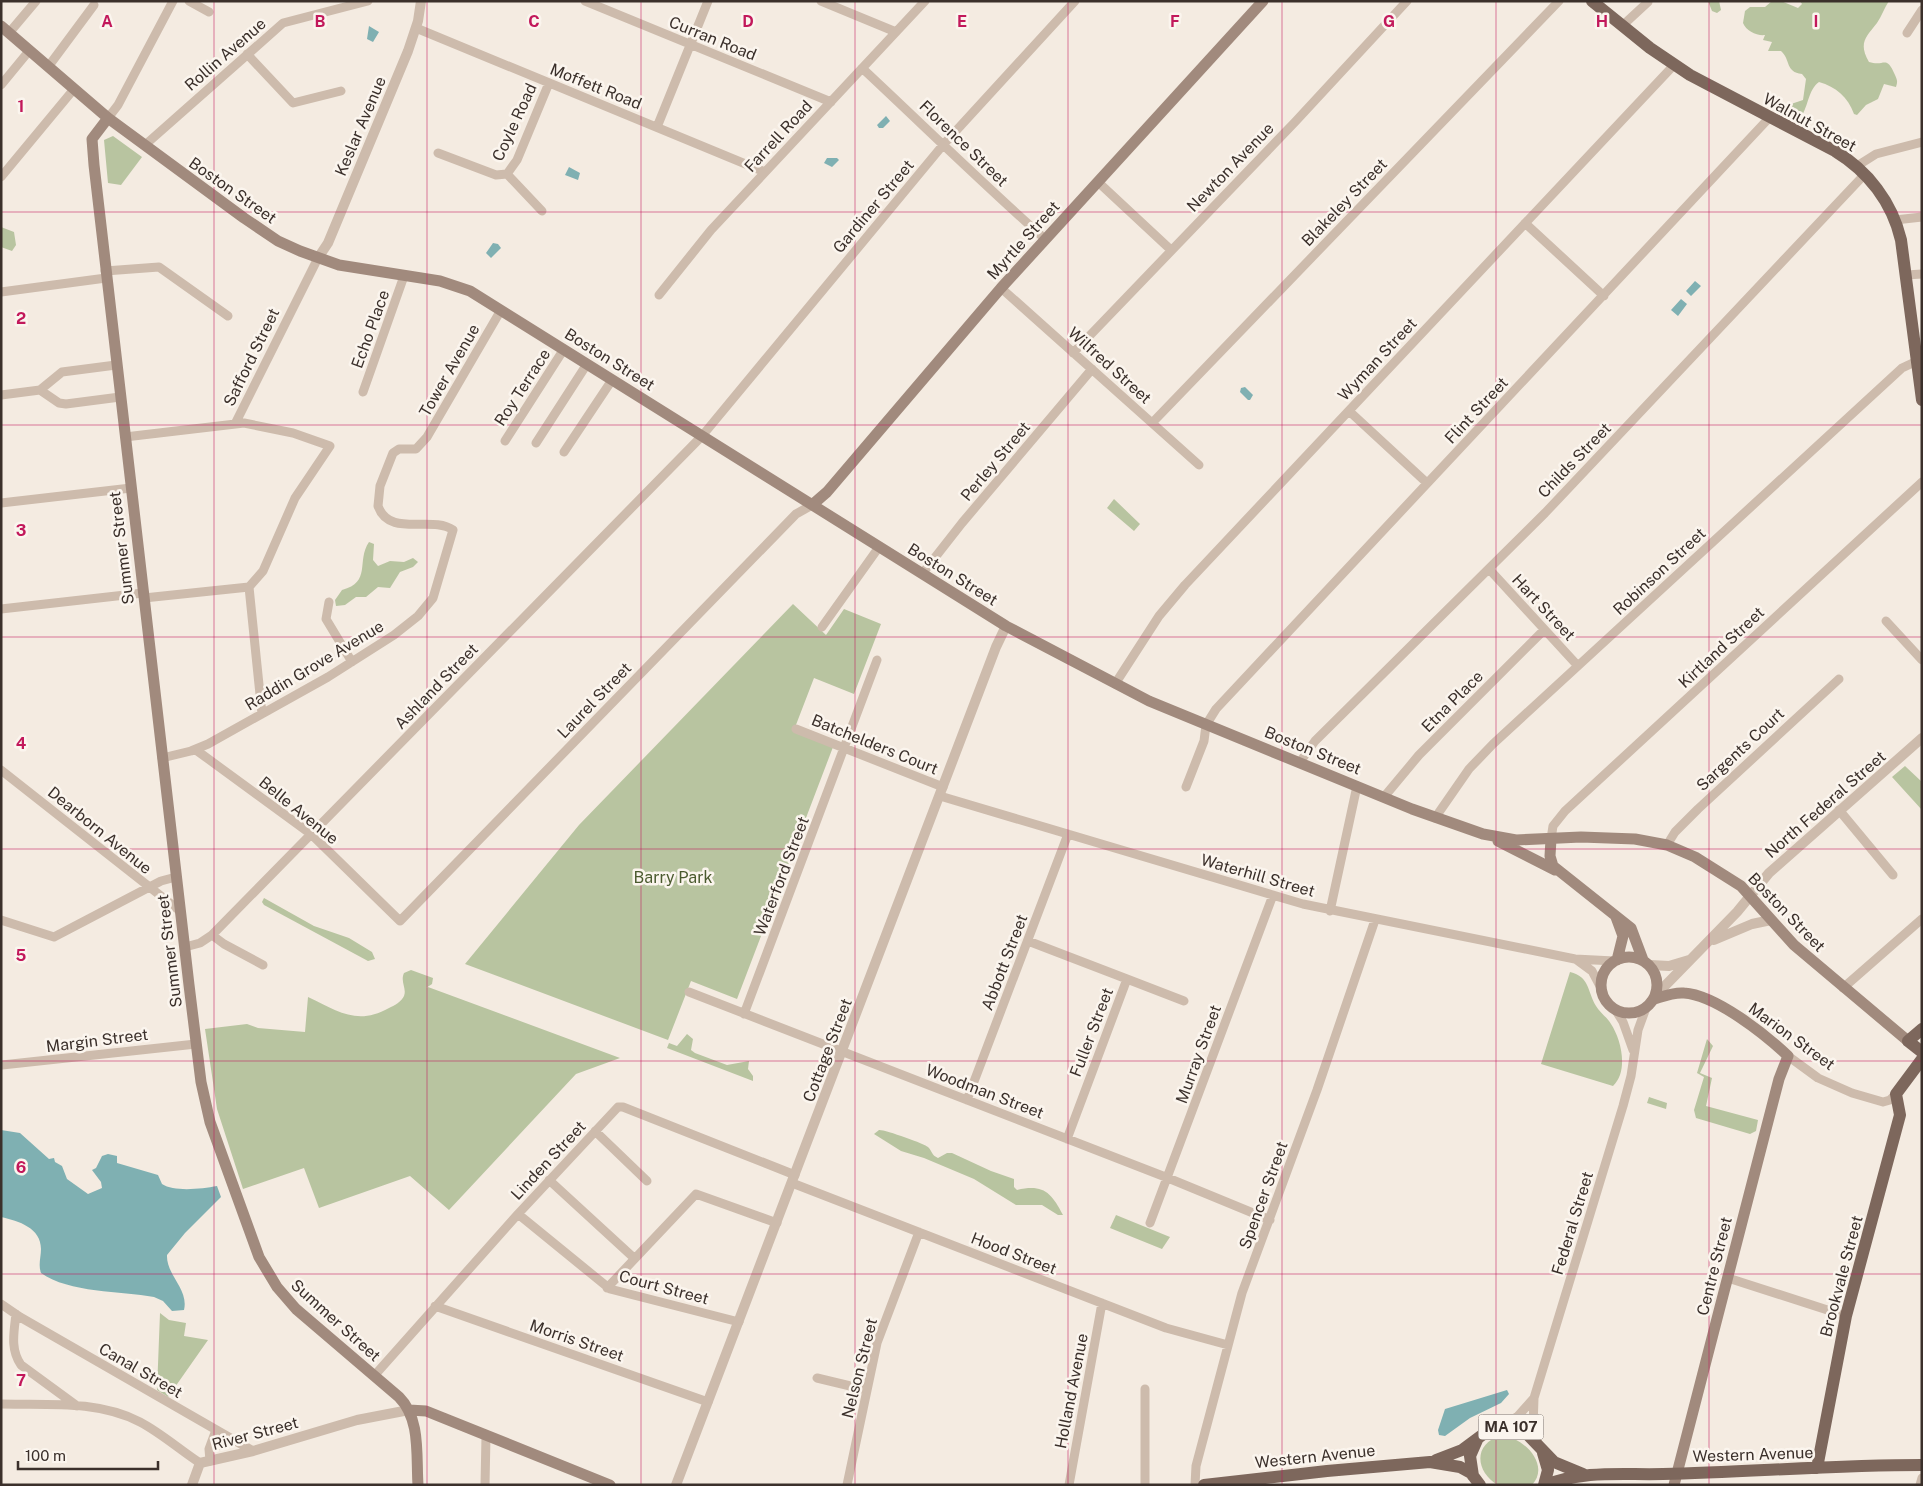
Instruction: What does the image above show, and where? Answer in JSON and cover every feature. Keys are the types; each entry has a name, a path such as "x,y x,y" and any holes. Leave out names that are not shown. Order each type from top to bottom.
{"main road":[{"name":"Myrtle Street","path":"812,505 827,492 1001,288 1262,1"},
{"name":"Walnut Street","path":"1592,1 1674,65 1827,147 1861,170 1878,190 1895,220 1901,240 1922,400"},
{"name":"Boston Street","path":"5,29 108,118 256,227 284,244 318,258 347,266 453,284 501,310 1006,626 1149,701 1435,818 1483,834 1516,840 1614,838 1667,845 1714,868 1750,895 1794,945 1842,988 1922,1052"},
{"name":"Summer Street","path":"108,118 92,139 98,203 196,1044 201,1082 210,1122 249,1235 276,1287 289,1302 399,1397 409,1410"},
{"path":"1483,834 1559,872 1633,930 1647,963 1657,977 1655,997 1646,1008 1630,1013 1615,1009 1606,1000 1601,988 1604,973 1615,960 1622,946 1623,936 1616,917"},
{"path":"1551,839 1550,861 1559,872"},
{"path":"1615,960 1628,956 1647,963"},
{"name":"Marion Street","path":"1655,997 1682,992 1698,996 1754,1027 1788,1056"},
{"path":"1908,1041 1922,1029"},
{"name":"Centre Street","path":"1676,1479 1779,1079 1788,1056"},
{"path":"1896,1094 1922,1059"},
{"name":"Brookvale Street","path":"1817,1468 1846,1316 1900,1115 1896,1094"},
{"path":"418,1485 414,1424 409,1410 426,1411 610,1485"},
{"name":"Western Avenue","path":"1430,1462 1456,1453 1489,1430 1501,1427 1521,1430 1558,1464 1585,1474"},
{"path":"1476,1481 1470,1456 1477,1440"},
{"path":"1540,1447 1548,1467 1545,1485"},
{"name":"Western Avenue","path":"1204,1485 1327,1470 1430,1462 1458,1466 1476,1481"},
{"name":"Western Avenue","path":"1545,1485 1564,1478 1585,1474 1676,1479 1817,1468 1922,1465"}],"street":[{"path":"5,29 36,1"},
{"path":"108,118 118,105 173,1"},
{"path":"189,1 209,12"},
{"name":"Rollin Avenue","path":"144,145 286,22 368,1"},
{"name":"Keslar Avenue","path":"318,258 328,243 416,28 421,1"},
{"name":"Curran Road","path":"585,1 830,102"},
{"path":"657,128 708,1"},
{"path":"821,1 896,32"},
{"name":"Farrell Road","path":"658,295 704,238 925,1"},
{"name":"Gardiner Street","path":"702,436 943,145 1075,1"},
{"name":"Newton Avenue","path":"1073,353 1301,116 1407,1"},
{"name":"Blakeley Street","path":"1152,423 1558,1"},
{"path":"1622,26 1648,2"},
{"path":"48,67 94,5"},
{"path":"1907,33 1922,10"},
{"name":"Moffett Road","path":"416,28 765,172"},
{"path":"1,85 29,50"},
{"path":"248,54 293,103 341,91"},
{"name":"Wyman Street","path":"1115,684 1159,616 1181,589 1674,65"},
{"name":"Florence Street","path":"862,68 1045,239"},
{"name":"Coyle Road","path":"507,174 515,163 549,83"},
{"path":"1,177 74,89"},
{"name":"Flint Street","path":"1206,725 1216,709 1770,117"},
{"name":"Childs Street","path":"1300,762 1315,741 1558,499 1876,154 1922,142"},
{"path":"438,153 496,175 507,174 542,211"},
{"path":"1098,182 1171,250"},
{"path":"1895,220 1922,217"},
{"path":"1525,223 1604,296"},
{"name":"Safford Street","path":"125,437 236,424 318,258"},
{"path":"1,292 159,267 228,316"},
{"path":"1906,275 1922,274"},
{"name":"Echo Place","path":"363,392 404,276"},
{"name":"Wilfred Street","path":"1001,288 1199,464"},
{"name":"Tower Avenue","path":"452,530 435,526 400,524 388,518 379,509 378,501 389,459 397,450 414,450 422,444 501,310"},
{"name":"Roy Terrace","path":"505,441 564,349"},
{"name":"Robinson Street","path":"1435,818 1478,758 1902,368 1917,361"},
{"path":"536,443 586,364"},
{"path":"1,395 40,390 62,372 116,365"},
{"name":"Perley Street","path":"922,574 968,516 1092,369"},
{"path":"564,452 612,380"},
{"path":"40,390 59,403 66,404 120,398"},
{"path":"1349,410 1427,484"},
{"path":"1,609 249,587 263,572 297,495 330,448 324,442 278,429 255,424 236,424"},
{"name":"Ashland Street","path":"185,947 198,944 212,935 702,436"},
{"name":"Kirtland Street","path":"1551,839 1553,826 1565,811 1922,482"},
{"path":"1,503 131,488"},
{"name":"Laurel Street","path":"400,921 796,514 812,505"},
{"name":"Raddin Grove Avenue","path":"162,758 196,750 262,714 390,639 430,603 438,586 452,530"},
{"path":"822,627 879,547"},
{"name":"Hart Street","path":"1489,569 1578,666"},
{"path":"249,587 262,714"},
{"path":"329,602 326,619 352,662"},
{"path":"1886,621 1922,660"},
{"name":"Cottage Street","path":"676,1485 996,647 1006,626"},
{"name":"Etna Place","path":"1384,797 1419,755 1544,630"},
{"name":"Waterford Street","path":"744,1014 877,660"},
{"name":"Sargents Court","path":"1667,845 1675,832 1698,809 1839,679"},
{"path":"1186,787 1204,741 1206,725"},
{"name":"Batchelders Court","path":"796,729 941,792"},
{"name":"North Federal Street","path":"1750,895 1769,873 1922,738"},
{"name":"Belle Avenue","path":"196,750 311,834 400,921"},
{"name":"Dearborn Avenue","path":"1,770 148,888 180,911"},
{"path":"1330,910 1358,786"},
{"name":"Waterhill Street","path":"941,792 1068,834 1273,896 1375,920 1575,959 1615,960"},
{"path":"1839,810 1893,875"},
{"name":"Abbott Street","path":"968,1100 1068,834"},
{"path":"1,920 48,937 57,936 162,880 176,877"},
{"path":"1655,997 1709,942 1750,895"},
{"name":"Murray Street","path":"1150,1223 1273,896"},
{"path":"1842,988 1922,919"},
{"name":"Spencer Street","path":"1195,1485 1196,1466 1242,1293 1270,1220 1375,920"},
{"path":"1709,942 1752,924 1771,920"},
{"path":"212,935 224,944 263,965"},
{"name":"Fuller Street","path":"1028,941 1127,979 1067,1139"},
{"path":"1575,959 1588,967 1601,988"},
{"path":"1647,963 1669,966 1690,960"},
{"path":"1127,979 1184,1001"},
{"name":"Woodman Street","path":"689,992 1168,1178 1270,1220"},
{"name":"Federal Street","path":"1540,1447 1534,1427 1534,1398 1623,1106 1638,1030 1646,1008"},
{"name":"Federal Street","path":"1615,1009 1625,1027 1634,1055"},
{"name":"Margin Street","path":"2,1065 196,1044"},
{"name":"Marion Street","path":"1788,1056 1818,1078 1852,1092 1883,1102 1890,1100 1896,1094"},
{"name":"Linden Street","path":"374,1376 518,1214 616,1109 622,1107 793,1179"},
{"path":"595,1131 647,1180"},
{"name":"Hood Street","path":"793,1179 920,1232 1102,1303 1173,1330 1228,1345"},
{"path":"549,1180 634,1258"},
{"path":"607,1288 696,1194 777,1223"},
{"name":"Court Street","path":"518,1214 607,1288 739,1322"},
{"name":"Nelson Street","path":"847,1485 882,1328 920,1232"},
{"path":"1728,1278 1846,1316"},
{"name":"Holland Avenue","path":"1069,1485 1102,1303"},
{"name":"Canal Street","path":"1,1304 253,1450"},
{"name":"Morris Street","path":"435,1306 708,1402"},
{"path":"16,1314 13,1342 16,1356 21,1366 78,1406"},
{"path":"817,1378 867,1390"},
{"path":"1145,1389 1145,1485"},
{"name":"Federal Street","path":"1501,1427 1518,1416 1534,1398"},
{"name":"River Street","path":"1,1404 78,1406 111,1411 132,1418 205,1462 358,1420 409,1410"},
{"path":"192,1485 205,1462 216,1430"},
{"path":"485,1485 486,1436"},
{"path":"1920,1485 1922,1478"}],"green space":[{"path":"1708,1 1719,1 1721,10 1717,13 1712,11"},
{"path":"1772,1 1781,1 1798,8 1802,4 1800,1 1889,1 1879,20 1867,36 1864,50 1869,62 1885,62 1889,65 1897,79 1896,87 1884,84 1878,99 1866,105 1857,115 1854,114 1841,94 1819,82 1815,85 1801,117 1788,112 1782,107 1803,100 1806,79 1802,74 1793,71 1781,51 1768,51 1772,42 1763,40 1765,35 1752,32 1743,23 1745,11 1750,7 1765,7"},
{"path":"113,136 142,157 121,185 108,183 104,140"},
{"path":"1,227 14,232 16,245 12,251 1,247"},
{"path":"1114,499 1140,524 1134,531 1107,508"},
{"path":"369,542 374,544 373,560 378,566 390,561 404,562 413,558 418,562 413,567 400,572 390,588 378,587 366,597 356,597 345,605 336,606 335,600 342,590 357,582 362,570 365,549"},
{"name":"Barry Park","path":"793,604 826,635 844,609 881,624 854,694 814,678 794,730 833,747 737,999 691,981 668,1040 465,964 579,825"},
{"path":"1905,766 1922,782 1922,810 1892,777"},
{"path":"264,898 314,926 349,938 372,952 375,959 368,961 264,905 262,902"},
{"path":"411,970 433,978 432,984 426,988 428,987 620,1058 576,1074 449,1210 410,1176 319,1208 304,1168 243,1189 217,1109 205,1029 247,1024 258,1028 305,1032 308,997 348,1014 367,1016 378,1013 395,1005 403,998 405,990 403,976 404,973"},
{"path":"1570,972 1585,981 1599,1011 1615,1030 1622,1055 1622,1064 1618,1080 1613,1086 1541,1064"},
{"path":"687,1034 693,1039 691,1050 695,1053 727,1065 749,1061 748,1069 753,1076 753,1081 667,1048 669,1043 677,1046"},
{"path":"1707,1039 1713,1046 1700,1073 1712,1078 1706,1106 1758,1120 1756,1131 1750,1134 1696,1118 1694,1110 1704,1077 1697,1073"},
{"path":"1649,1097 1667,1103 1666,1109 1647,1103"},
{"path":"879,1130 925,1145 938,1158 947,1153 952,1153 991,1171 1014,1179 1014,1187 1017,1190 1026,1188 1040,1189 1050,1195 1063,1215 1058,1215 1042,1205 1016,1205 974,1179 924,1158 901,1151 874,1134"},
{"path":"1116,1215 1170,1237 1162,1249 1110,1228"},
{"path":"160,1313 169,1320 186,1323 184,1336 208,1340 168,1397 157,1390"},
{"path":"1501,1436 1518,1441 1532,1453 1538,1469 1537,1477 1532,1485 1498,1485 1485,1473 1481,1466 1480,1458 1482,1451 1485,1445"},
{"path":"221,1437 230,1447 219,1450 214,1446 217,1439"}],"water":[{"path":"369,26 379,32 373,42 367,39"},
{"path":"886,116 890,121 883,128 879,128 877,125"},
{"path":"827,158 837,158 839,160 832,167 824,163"},
{"path":"569,167 580,173 578,180 565,175"},
{"path":"493,243 498,244 501,248 491,258 486,253"},
{"path":"1695,281 1701,286 1691,296 1686,291"},
{"path":"1681,299 1687,304 1678,316 1671,310"},
{"path":"1245,387 1253,395 1250,400 1240,392 1241,388"},
{"path":"1,1130 20,1133 49,1159 54,1158 55,1162 62,1166 67,1179 88,1194 102,1188 101,1182 92,1170 96,1168 102,1156 108,1154 117,1156 117,1163 158,1175 162,1184 167,1187 188,1189 217,1186 221,1197 185,1233 167,1255 170,1269 183,1295 185,1302 184,1310 172,1311 163,1301 154,1297 80,1288 53,1280 41,1273 41,1249 37,1236 22,1223 1,1217"},
{"path":"1507,1390 1509,1394 1501,1403 1470,1418 1445,1436 1439,1435 1438,1430 1445,1409"}]}
